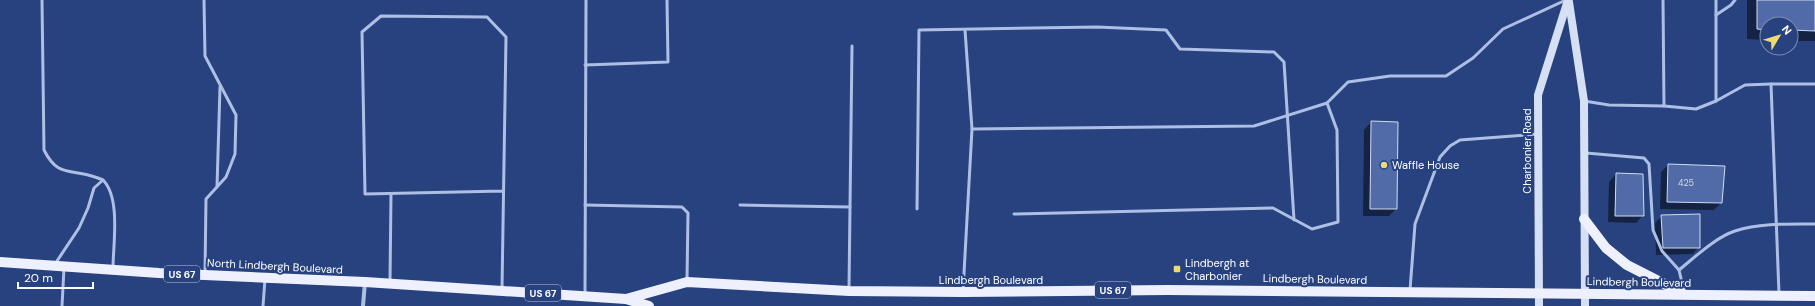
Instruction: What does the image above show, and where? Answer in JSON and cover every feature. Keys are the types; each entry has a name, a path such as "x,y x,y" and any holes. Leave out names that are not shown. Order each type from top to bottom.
{"main road":[{"path":"1568,0 1584,101 1585,306"},
{"name":"Charbonier Road","path":"1539,306 1538,96 1568,0"},
{"path":"1584,219 1606,248 1627,265 1685,294"},
{"name":"North Lindbergh Boulevard","path":"0,262 113,270 365,282 502,291"},
{"name":"Lindbergh Boulevard","path":"502,291 585,296 605,300 626,299 687,282 849,291 962,292 1168,290 1815,296"},
{"name":"Lindbergh Boulevard","path":"626,299 649,306"}],"street":[{"path":"363,306 365,282"}],"lane":[{"path":"42,0 44,150 50,160 60,169 69,172 87,174 103,180 110,191 114,211 113,270"},
{"path":"204,0 205,56 236,115 236,154 226,177 206,199 205,275"},
{"path":"585,296 586,0"},
{"path":"585,65 668,62 667,0"},
{"path":"972,129 1254,126 1327,102 1348,82 1390,76 1446,76 1473,58 1503,29 1568,0"},
{"path":"1663,0 1664,106"},
{"path":"1716,0 1716,101"},
{"path":"1716,15 1731,5 1735,0"},
{"path":"502,291 506,37 487,17 381,16 362,32 365,194 503,191"},
{"path":"917,209 919,30 1097,27 1166,30 1180,49 1274,52 1284,62 1289,115 1294,220"},
{"path":"962,292 972,129 965,30"},
{"path":"849,291 852,46"},
{"path":"1771,84 1779,296"},
{"path":"1584,101 1609,105 1664,106 1696,109 1716,101 1745,85 1815,84"},
{"path":"217,187 220,86"},
{"path":"1014,214 1273,208 1312,229 1338,222 1337,130 1327,102"},
{"path":"1410,292 1415,224 1440,157 1450,146 1460,140 1538,134"},
{"path":"1584,153 1644,158 1649,164 1653,230 1662,251 1679,270 1685,294"},
{"path":"62,306 59,266 88,208 94,188 103,180"},
{"path":"390,284 391,194"},
{"path":"585,205 682,207 688,213 687,282"},
{"path":"740,205 850,207"},
{"path":"1679,270 1711,245 1734,231 1776,224 1815,224"},
{"path":"263,306 265,278"}],"building":[{"path":"1757,0 1815,0 1815,31 1799,30 1799,16 1759,16 1759,29 1757,29"},
{"name":"Waffle House","path":"1371,121 1398,122 1397,209 1370,209"},
{"path":"1668,164 1725,166 1722,203 1667,202"},
{"path":"1616,173 1643,174 1644,216 1615,216"},
{"path":"1700,214 1700,248 1663,248 1661,215"}],"place":[{"name":"Waffle House","path":"1384,165"},
{"name":"Lindbergh at Charbonier","path":"1177,269"}]}
